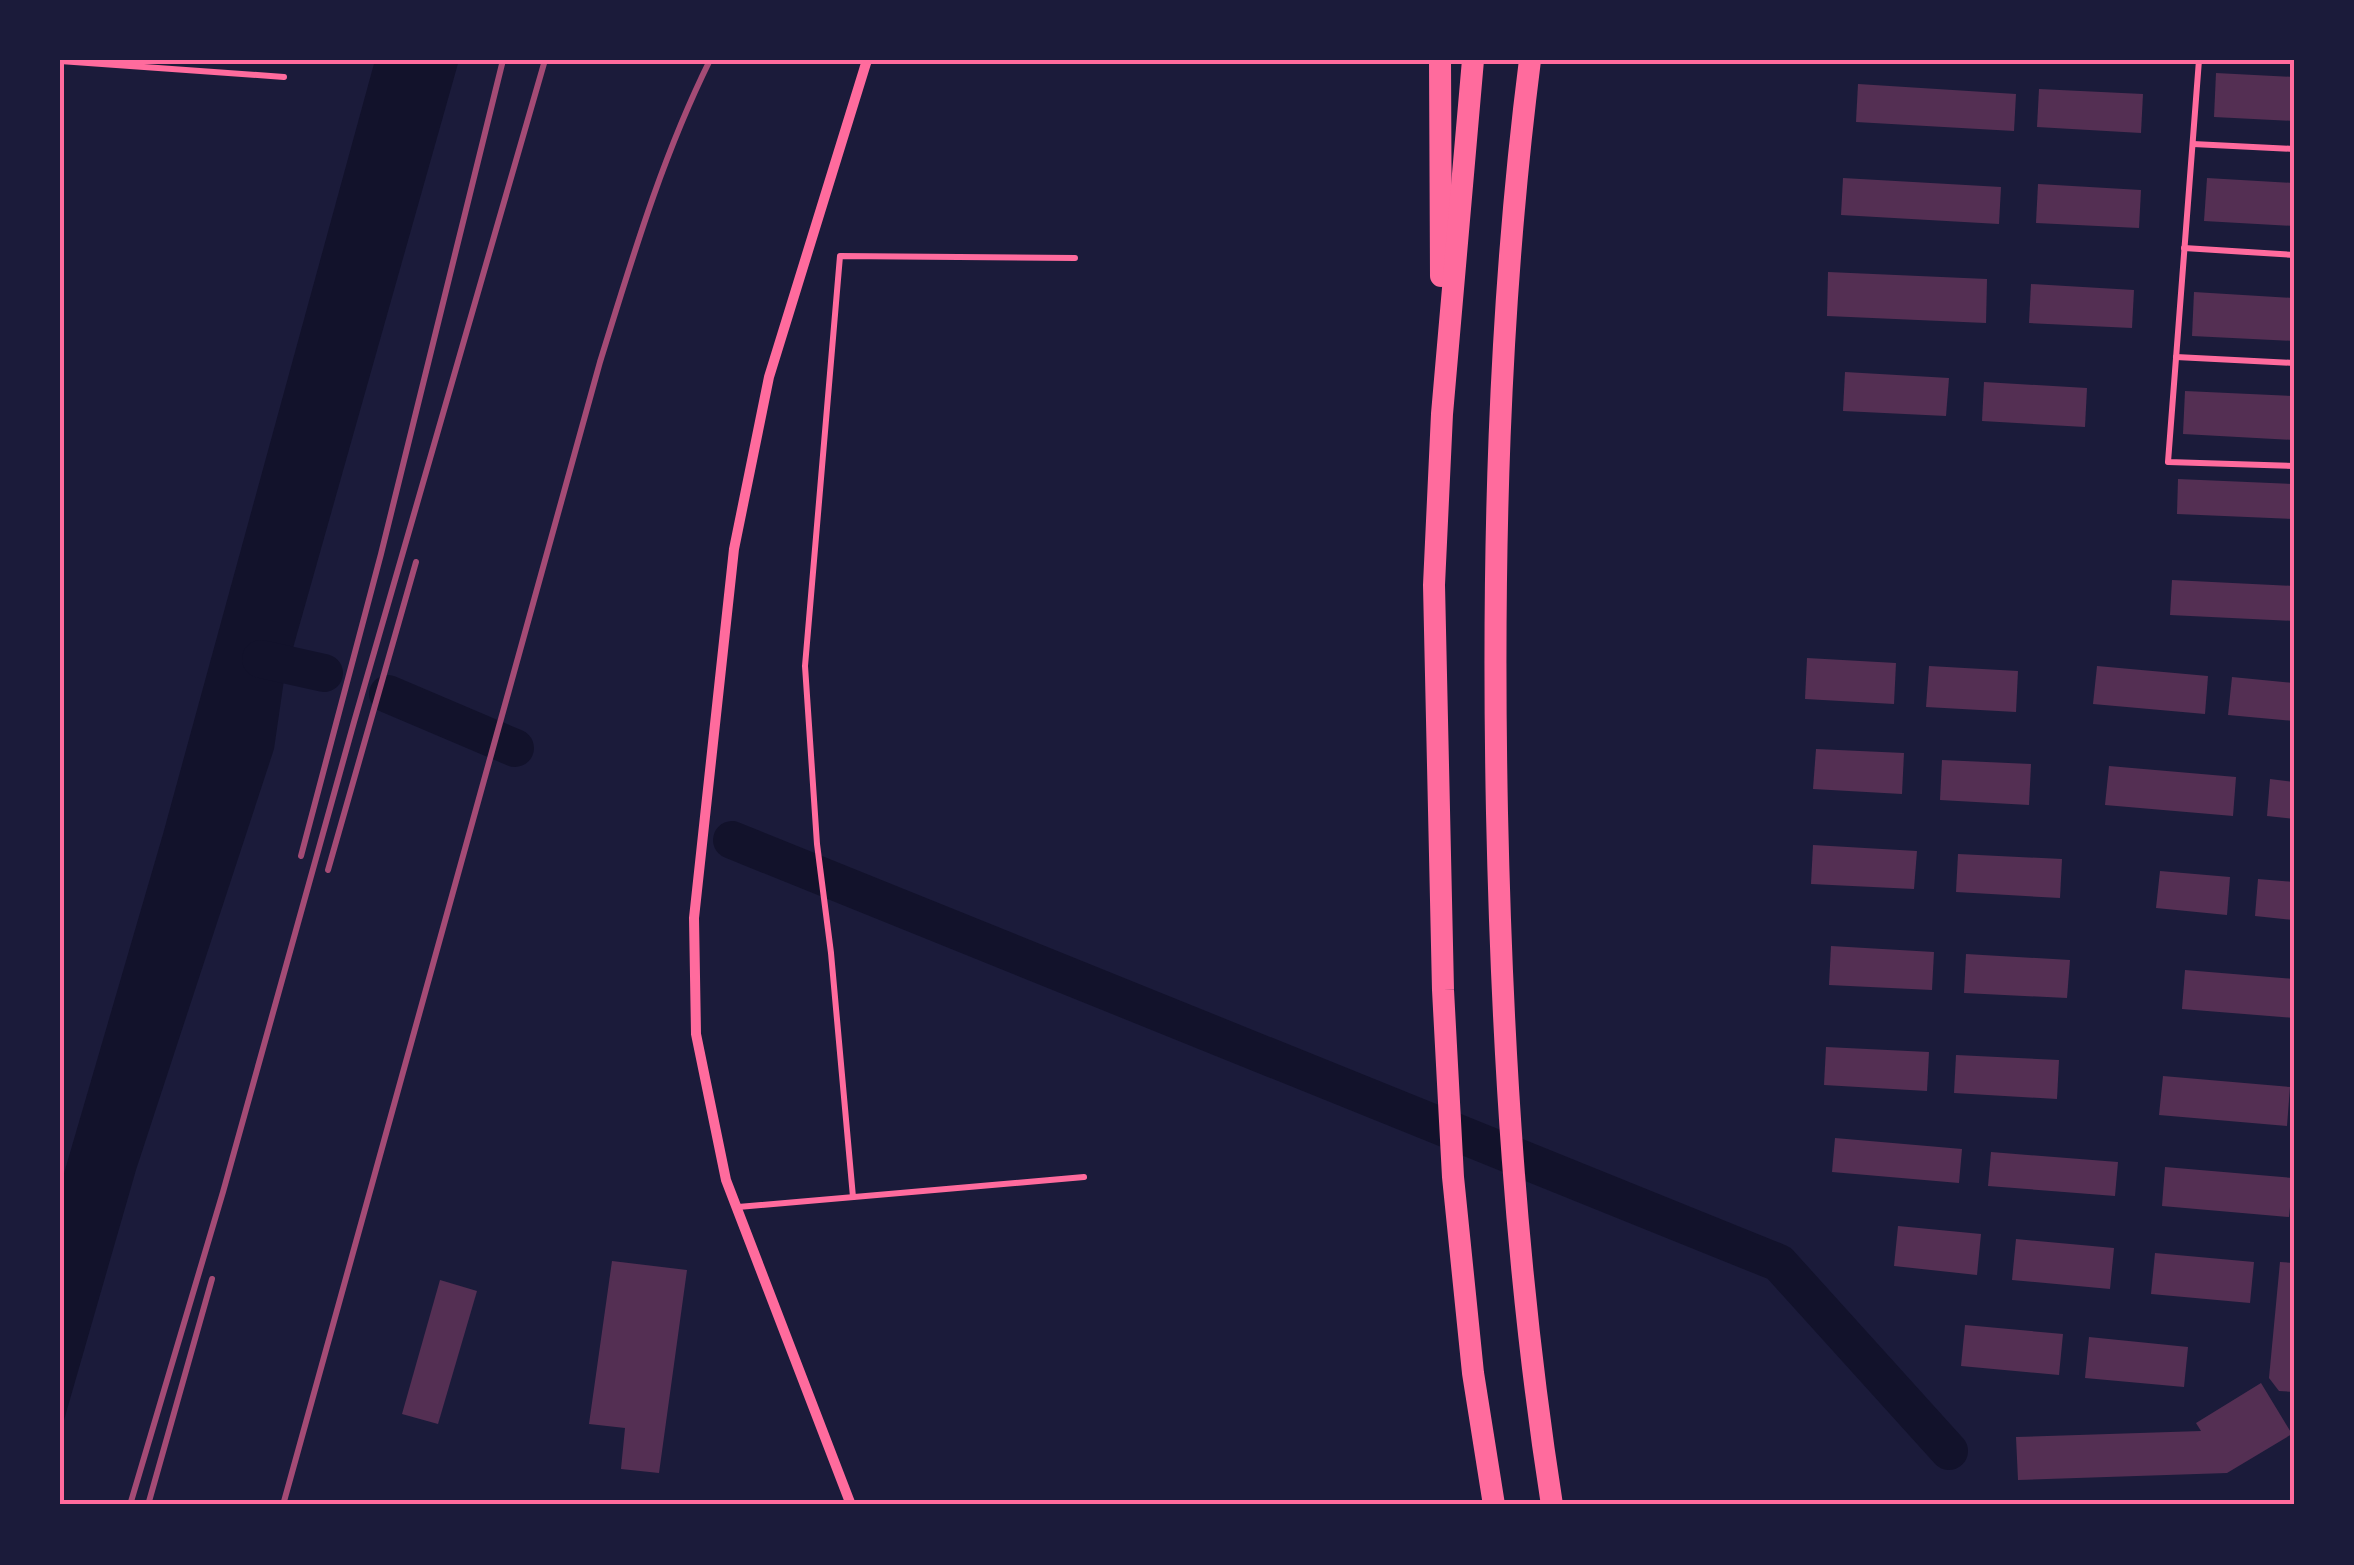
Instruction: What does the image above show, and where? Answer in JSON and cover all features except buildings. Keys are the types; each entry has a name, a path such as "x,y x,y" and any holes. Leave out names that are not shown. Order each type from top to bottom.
{"highway":[{"path":"1440,60 1442,414"},
{"path":"1473,60 1442,414 1434,585 1443,990 1453,1177 1473,1373 1494,1505"},
{"path":"1530,60 1498,423 1495,719 1501,987 1510,1132 1537,1407 1552,1505"}],"street":[{"path":"851,1505 726,1180 696,1034 694,918 732,568 769,377 867,60"}],"lane":[{"path":"2200,60 2168,462 2294,466"},
{"path":"60,61 284,76"},
{"path":"2193,144 2294,149"},
{"path":"2184,248 2294,255"},
{"path":"853,1197 817,844 805,666 840,256 1075,258"},
{"path":"2176,357 2294,363"},
{"path":"736,1207 1084,1177"}],"shaded area":[{"path":"375,60 459,60 284,680 274,749 136,1170 60,1434 60,1187 163,834"}],"waterway":[{"path":"261,659 324,673"},
{"path":"388,694 515,748"},
{"path":"732,840 1779,1263 1949,1451"}],"railway":[{"path":"301,856 381,554 503,60"},
{"path":"130,1505 545,60"},
{"path":"283,1505 600,362 663,171 710,60"},
{"path":"328,870 416,562"},
{"path":"148,1505 212,1279"}]}
